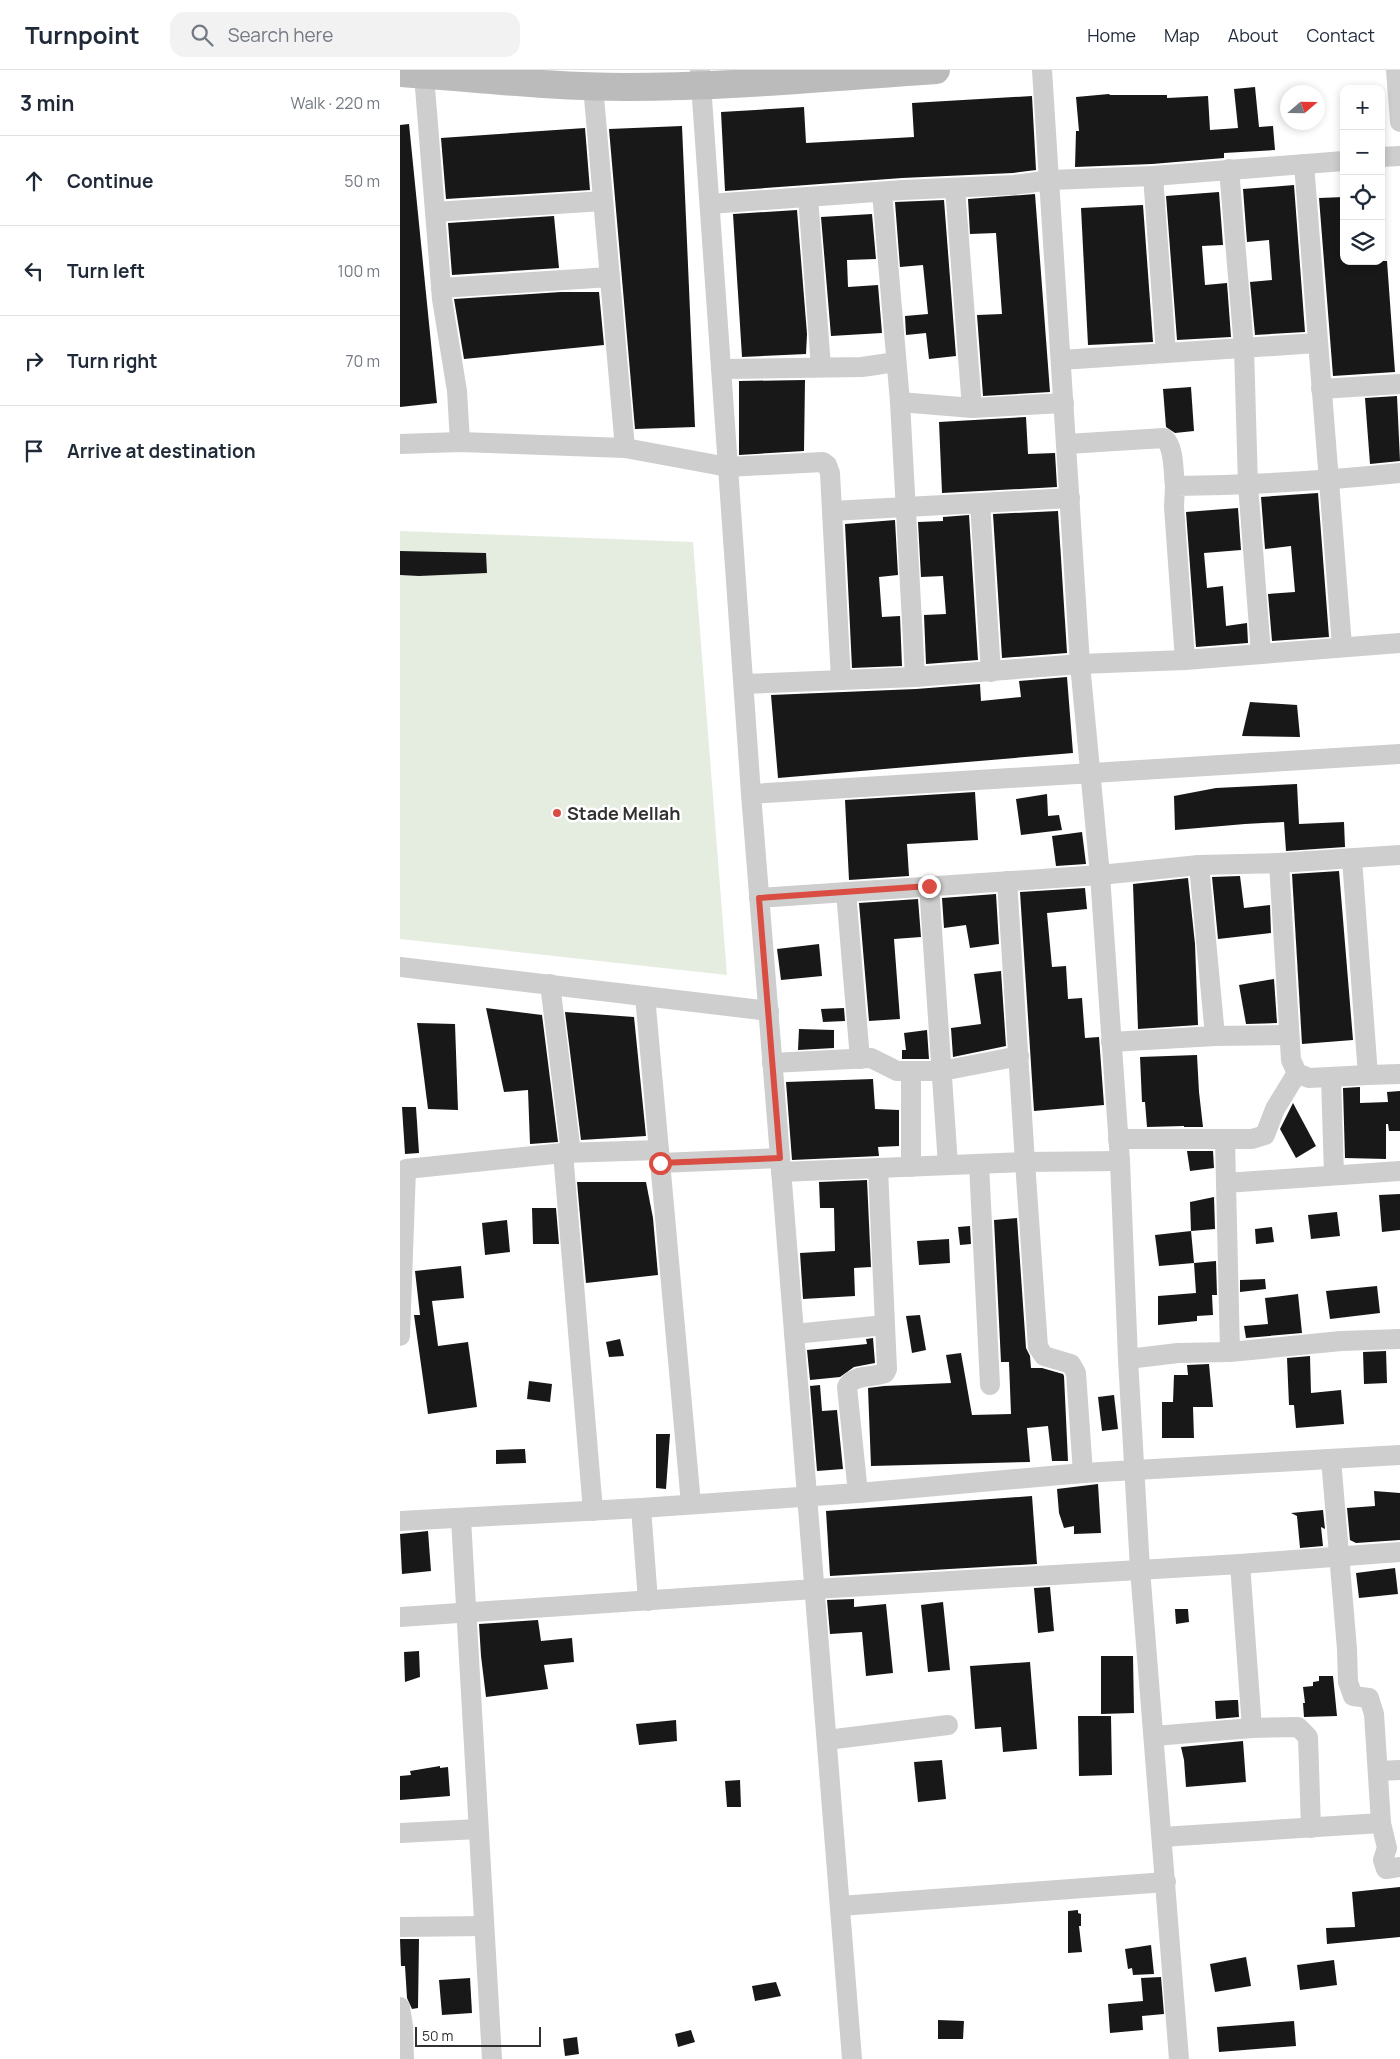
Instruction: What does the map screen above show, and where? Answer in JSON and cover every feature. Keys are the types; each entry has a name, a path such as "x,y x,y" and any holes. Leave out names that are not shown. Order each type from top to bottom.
{"main road":[{"path":"412,74 476,80 593,86 701,78 936,70"}],"street":[{"path":"1042,70 1080,664 1100,875 1120,1161 1128,1358 1140,1569 1179,2059"},
{"path":"1396,70 1400,122"},
{"path":"412,74 435,212 441,288 457,391 460,442"},
{"path":"701,78 751,794 852,2059"},
{"path":"593,86 625,448"},
{"path":"1385,157 1400,156"},
{"path":"710,204 1014,185 1050,180 1153,176 1340,160"},
{"path":"1304,164 1342,646"},
{"path":"1229,169 1244,348 1248,485 1261,653"},
{"path":"1153,176 1166,353"},
{"path":"955,188 972,408"},
{"path":"882,192 900,402 915,677"},
{"path":"808,197 821,367"},
{"path":"435,212 604,201"},
{"path":"441,288 610,277"},
{"path":"1061,360 1317,344"},
{"path":"721,369 862,366 896,362"},
{"path":"1321,389 1400,384"},
{"path":"900,402 972,408 1064,403"},
{"path":"1067,444 1164,438 1168,441 1175,486 1174,507 1185,660"},
{"path":"400,444 460,442 625,448 728,467 823,462 827,465 830,473 841,680"},
{"path":"1175,486 1248,485 1400,473"},
{"path":"832,511 1070,498"},
{"path":"980,503 991,672"},
{"path":"744,684 915,677 1080,664 1185,660 1342,646 1400,643"},
{"path":"751,794 1400,754"},
{"path":"759,898 1100,875 1199,865 1279,863 1400,855"},
{"path":"1352,859 1368,1075"},
{"path":"1279,863 1291,1060 1297,1073 1309,1078 1400,1074"},
{"path":"1199,865 1215,1036"},
{"path":"1007,881 1038,1347 1044,1356 1071,1364 1076,1373 1084,1473"},
{"path":"929,886 948,1165"},
{"path":"846,892 860,1059"},
{"path":"400,967 768,1011"},
{"path":"550,984 567,1153 594,1511"},
{"path":"645,996 691,1504"},
{"path":"1111,1042 1215,1036 1289,1035"},
{"path":"772,1063 871,1058 897,1071 942,1071 1019,1056"},
{"path":"911,1071 911,1167"},
{"path":"1118,1139 1252,1140 1265,1135 1275,1109 1297,1073"},
{"path":"1331,1078 1334,1175"},
{"path":"1225,1139 1230,1352"},
{"path":"400,1335 403,1169 567,1153 659,1156 781,1165 878,1169 1025,1162 1120,1161"},
{"path":"979,1164 990,1385"},
{"path":"858,1493 847,1386 855,1379 885,1373 887,1369 878,1169"},
{"path":"1226,1183 1400,1171"},
{"path":"794,1334 885,1325"},
{"path":"1128,1358 1178,1353 1230,1352 1342,1341 1400,1339"},
{"path":"400,1521 641,1508 858,1493 1084,1473 1400,1455"},
{"path":"1331,1459 1348,1682 1353,1696 1368,1698 1374,1714 1381,1823 1387,1848 1383,1860 1386,1869 1400,1867"},
{"path":"641,1508 648,1601"},
{"path":"461,1519 492,2059"},
{"path":"400,1617 815,1589 1240,1564 1400,1552"},
{"path":"1240,1564 1252,1728"},
{"path":"827,1740 948,1725"},
{"path":"1154,1736 1252,1728 1298,1727 1308,1737 1311,1828"},
{"path":"1378,1771 1400,1770"},
{"path":"1162,1836 1381,1823"},
{"path":"400,1833 478,1829"},
{"path":"840,1906 1166,1882"},
{"path":"400,1927 484,1926"},
{"path":"400,2007 403,2026 404,2059"}],"shaded area":[{"name":"Stade Mellah","path":"400,531 693,542 727,975 400,939"}],"building":[{"path":"1255,87 1259,127 1273,126 1275,150 1224,153 1224,158 1152,164 1075,167 1076,131 1079,131 1076,97 1109,94 1167,95 1167,98 1208,96 1210,130 1238,128 1234,89"},
{"path":"1032,96 1036,170 725,191 721,112 804,107 806,143 914,137 912,103"},
{"path":"409,124 437,403 400,407 400,125"},
{"path":"682,126 695,427 635,429 609,129"},
{"path":"585,128 590,190 446,199 441,138"},
{"path":"1294,185 1305,332 1255,335 1250,282 1272,280 1269,240 1247,242 1243,189"},
{"path":"1219,192 1223,245 1202,246 1205,285 1227,283 1231,337 1177,340 1166,196"},
{"path":"1035,194 1050,392 983,396 977,315 1002,314 996,233 970,234 968,199"},
{"path":"1340,197 1340,265 1385,265 1385,261 1387,261 1395,372 1333,376 1319,198"},
{"path":"944,200 956,356 929,359 926,333 906,335 905,316 928,314 923,265 900,267 895,202"},
{"path":"1143,205 1153,342 1088,345 1081,208"},
{"path":"797,210 807,334 806,354 742,357 733,214"},
{"path":"872,214 876,259 847,260 848,287 878,285 882,333 831,336 821,217"},
{"path":"554,216 559,268 452,275 448,223"},
{"path":"561,292 599,292 604,345 464,359 454,299"},
{"path":"805,380 804,451 739,455 739,381"},
{"path":"1191,387 1194,431 1175,433 1166,427 1163,389"},
{"path":"1397,396 1400,461 1370,464 1365,398"},
{"path":"1026,417 1028,454 1055,453 1057,487 942,493 939,422"},
{"path":"1318,493 1329,637 1272,641 1268,594 1295,592 1291,546 1265,549 1261,497"},
{"path":"1238,508 1241,550 1204,553 1207,588 1223,586 1226,626 1247,623 1248,643 1196,647 1186,512"},
{"path":"1058,511 1067,653 1002,658 993,514"},
{"path":"969,515 978,660 926,664 924,615 946,614 943,576 921,577 918,522 943,521 943,517"},
{"path":"895,520 898,575 879,577 882,617 900,616 902,666 852,668 845,524"},
{"path":"400,551 486,553 487,573 400,575"},
{"path":"1067,677 1073,753 778,778 771,695 916,689 980,684 981,701 1021,697 1019,681"},
{"path":"1250,702 1297,705 1300,737 1242,736"},
{"path":"1297,784 1299,824 1344,822 1345,847 1286,851 1284,822 1175,830 1174,796 1216,788"},
{"path":"975,792 978,840 907,844 909,876 849,880 845,800"},
{"path":"1047,794 1048,816 1059,815 1062,830 1021,835 1016,799"},
{"path":"1082,832 1086,864 1056,866 1052,836"},
{"path":"1339,871 1353,1040 1302,1044 1292,874"},
{"path":"1240,876 1244,908 1270,905 1271,933 1218,939 1212,877"},
{"path":"1188,878 1195,944 1198,1025 1138,1029 1133,884"},
{"path":"1085,888 1087,909 1047,913 1052,967 1066,966 1068,999 1082,998 1085,1038 1099,1037 1104,1105 1034,1111 1020,892"},
{"path":"996,894 999,944 970,948 966,925 944,928 942,898"},
{"path":"918,899 921,937 894,939 900,1019 869,1021 859,903"},
{"path":"819,944 822,976 781,980 777,949"},
{"path":"1001,971 1006,1046 953,1057 951,1028 981,1024 974,974"},
{"path":"1274,979 1277,1023 1246,1024 1239,985"},
{"path":"486,1008 542,1015 558,1142 530,1144 528,1090 504,1092"},
{"path":"844,1008 845,1021 823,1022 821,1009"},
{"path":"565,1012 634,1017 646,1136 581,1140"},
{"path":"417,1023 455,1024 458,1110 428,1109"},
{"path":"799,1029 834,1030 834,1048 798,1050"},
{"path":"927,1030 929,1059 902,1059 902,1050 906,1050 904,1033"},
{"path":"1197,1055 1203,1127 1147,1127 1145,1102 1142,1102 1140,1057"},
{"path":"873,1079 875,1109 899,1110 899,1146 878,1147 879,1156 792,1160 786,1082"},
{"path":"1360,1087 1360,1103 1388,1102 1387,1092 1400,1091 1400,1131 1389,1131 1388,1124 1386,1124 1386,1159 1345,1158 1343,1088"},
{"path":"1293,1103 1316,1146 1296,1158 1280,1129"},
{"path":"402,1107 416,1107 419,1153 405,1154"},
{"path":"1187,1151 1213,1151 1214,1168 1190,1171"},
{"path":"867,1180 871,1267 854,1268 855,1296 803,1299 800,1253 835,1251 834,1208 820,1208 819,1182"},
{"path":"577,1182 646,1182 653,1218 658,1275 586,1283"},
{"path":"1400,1194 1400,1230 1382,1232 1379,1195"},
{"path":"1214,1197 1215,1229 1191,1231 1190,1202"},
{"path":"532,1208 556,1208 559,1244 533,1244"},
{"path":"1337,1212 1340,1236 1311,1239 1308,1215"},
{"path":"1017,1218 1026,1348 1030,1356 1031,1368 1042,1368 1063,1374 1064,1376 1068,1461 1052,1461 1048,1426 1027,1428 1030,1462 871,1466 868,1388 951,1383 946,1355 961,1353 972,1415 1011,1414 1009,1362 1001,1362 994,1220"},
{"path":"507,1220 510,1252 485,1255 482,1223"},
{"path":"970,1226 971,1244 960,1245 958,1227"},
{"path":"1272,1227 1274,1242 1256,1244 1255,1229"},
{"path":"1191,1231 1194,1263 1159,1266 1155,1235"},
{"path":"949,1239 950,1263 919,1265 917,1241"},
{"path":"1216,1261 1217,1295 1212,1295 1213,1315 1197,1316 1197,1321 1158,1325 1158,1296 1196,1293 1194,1263"},
{"path":"461,1266 464,1298 432,1301 438,1346 468,1342 477,1407 428,1414 414,1315 420,1315 415,1271"},
{"path":"1265,1279 1266,1289 1240,1292 1240,1280"},
{"path":"1377,1286 1380,1313 1330,1319 1326,1291"},
{"path":"1298,1294 1302,1333 1246,1338 1244,1326 1268,1324 1265,1298"},
{"path":"920,1315 926,1350 912,1353 906,1316"},
{"path":"873,1338 875,1363 854,1367 840,1377 810,1380 807,1350 867,1344 866,1339"},
{"path":"620,1339 624,1356 609,1357 606,1342"},
{"path":"1386,1351 1387,1383 1364,1384 1363,1352"},
{"path":"1310,1356 1311,1393 1341,1390 1344,1424 1296,1428 1294,1405 1289,1405 1287,1358"},
{"path":"1209,1364 1213,1407 1193,1407 1194,1438 1162,1438 1162,1402 1173,1402 1174,1375 1188,1375 1187,1365"},
{"path":"529,1381 552,1384 550,1402 527,1399"},
{"path":"820,1385 822,1411 837,1410 843,1469 817,1471 810,1386"},
{"path":"1114,1395 1118,1429 1102,1431 1098,1397"},
{"path":"656,1434 670,1434 666,1489 656,1488"},
{"path":"525,1449 526,1463 496,1464 496,1450"},
{"path":"1098,1484 1101,1533 1074,1534 1074,1526 1064,1528 1059,1513 1057,1489"},
{"path":"1374,1491 1400,1493 1400,1540 1356,1543 1350,1540 1347,1508 1375,1506"},
{"path":"1032,1496 1037,1564 830,1576 826,1511"},
{"path":"1323,1510 1325,1529 1321,1527 1323,1546 1300,1548 1297,1516 1291,1513"},
{"path":"428,1531 431,1571 402,1574 400,1534"},
{"path":"1395,1568 1398,1594 1359,1598 1356,1573"},
{"path":"1050,1587 1054,1631 1038,1633 1034,1588"},
{"path":"854,1599 854,1607 886,1604 893,1673 866,1676 862,1632 830,1634 827,1600"},
{"path":"943,1602 950,1670 928,1672 921,1605"},
{"path":"1175,1609 1188,1609 1189,1622 1176,1624"},
{"path":"538,1620 541,1641 572,1638 574,1662 544,1665 548,1689 486,1697 479,1624"},
{"path":"419,1651 420,1677 405,1682 404,1652"},
{"path":"1101,1656 1133,1656 1134,1713 1101,1714"},
{"path":"1030,1662 1037,1749 1003,1752 1001,1727 975,1729 970,1666"},
{"path":"1319,1676 1333,1676 1337,1716 1304,1717 1303,1687 1313,1686 1313,1682 1319,1681"},
{"path":"1238,1700 1239,1717 1216,1719 1215,1701"},
{"path":"1078,1716 1111,1716 1112,1775 1079,1776"},
{"path":"676,1720 677,1741 639,1745 636,1724"},
{"path":"1243,1741 1246,1782 1186,1787 1181,1747"},
{"path":"942,1760 946,1799 918,1802 914,1762"},
{"path":"440,1766 440,1768 448,1767 450,1796 400,1800 400,1776 411,1775 410,1771"},
{"path":"740,1780 741,1807 727,1807 725,1781"},
{"path":"1400,1887 1400,1937 1327,1944 1326,1928 1355,1927 1352,1892"},
{"path":"1078,1910 1078,1913 1081,1914 1081,1926 1079,1926 1082,1952 1068,1953 1068,1911"},
{"path":"400,1939 419,1939 418,2008 412,2009 407,1998 405,1966 401,1966"},
{"path":"1151,1945 1154,1974 1133,1975 1132,1968 1128,1969 1125,1949"},
{"path":"1246,1957 1251,1986 1215,1992 1210,1964"},
{"path":"1334,1960 1337,1985 1300,1990 1297,1965"},
{"path":"1161,1977 1164,2014 1142,2016 1143,2030 1110,2033 1108,2004 1143,2001 1141,1978"},
{"path":"470,1978 472,2013 442,2015 439,1980"},
{"path":"776,1982 781,1996 755,2001 752,1986"},
{"path":"938,2020 964,2021 963,2039 938,2039"},
{"path":"1294,2021 1296,2046 1219,2052 1217,2027"},
{"path":"691,2030 695,2042 678,2047 675,2034"},
{"path":"577,2037 579,2054 565,2056 563,2039"}],"place":[{"name":"Stade Mellah","path":"557,813"}],"route":[{"path":"660,1163 780,1158 759,898 929,886"}]}
